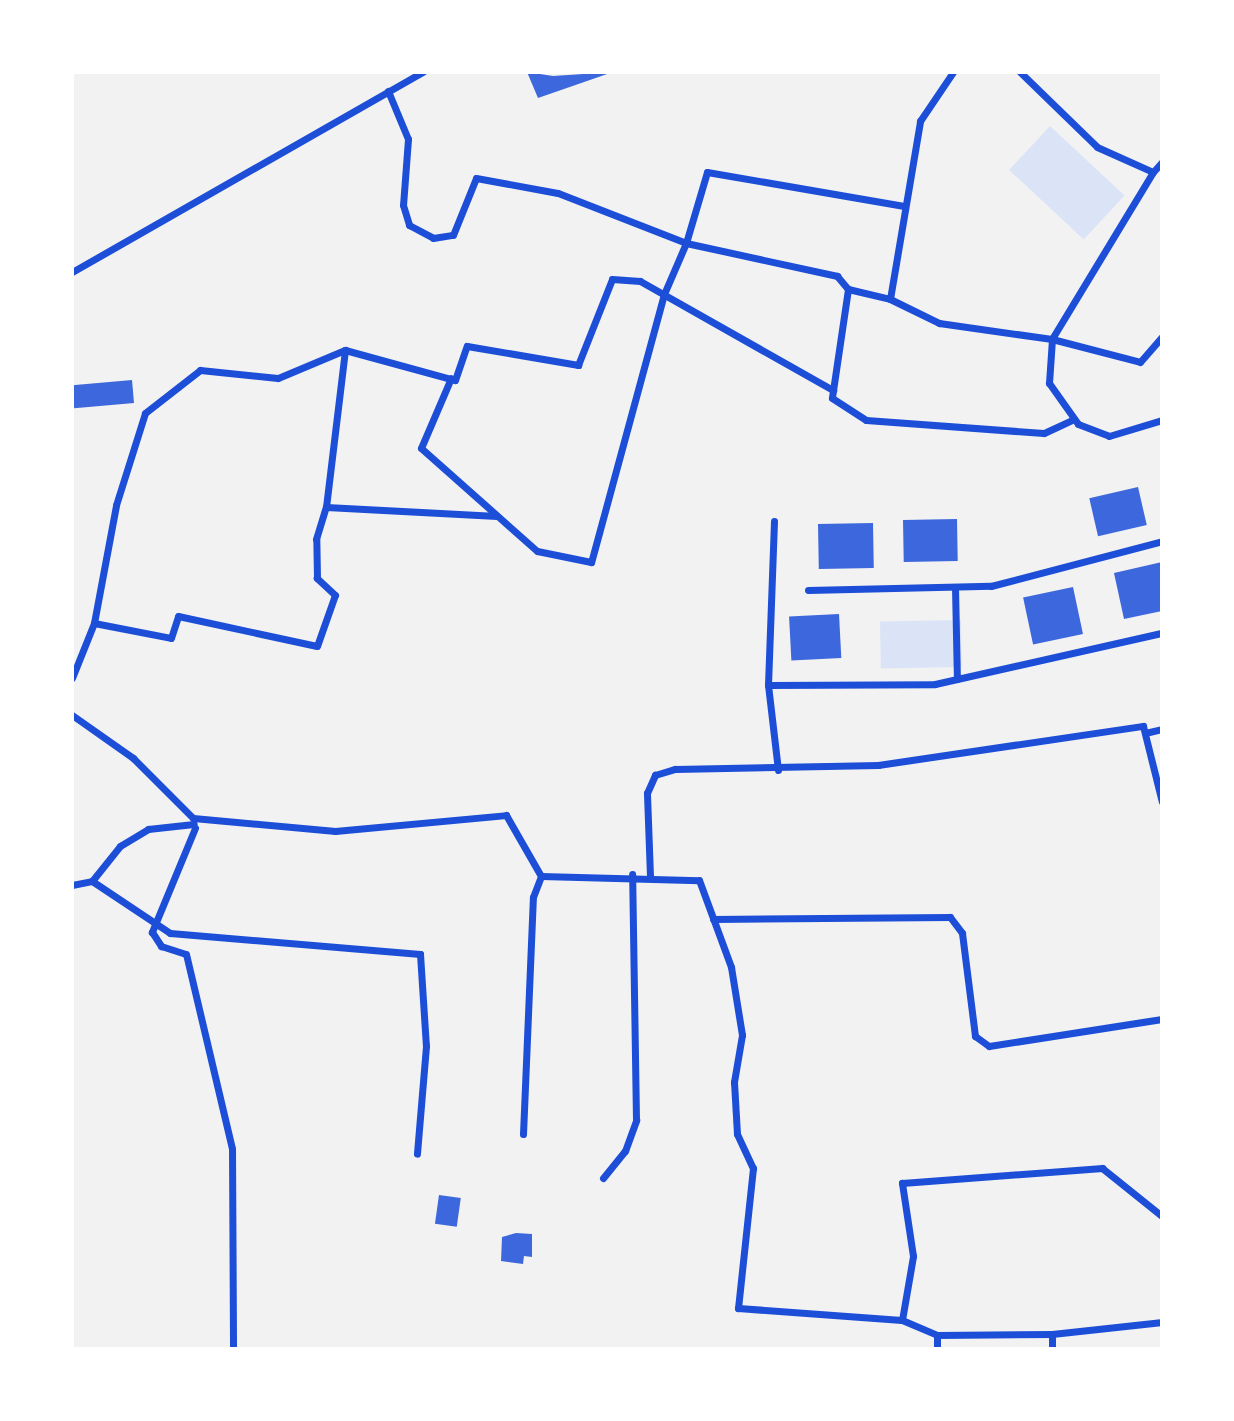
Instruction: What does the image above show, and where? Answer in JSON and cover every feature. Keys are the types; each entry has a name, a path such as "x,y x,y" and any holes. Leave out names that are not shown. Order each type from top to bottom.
{"street":[{"path":"72,272 423,72"},
{"path":"890,299 920,121 953,72"},
{"path":"1020,72 1097,147 1153,172"},
{"path":"388,91 408,139 404,205 409,225 433,238 453,235 476,178 558,193 685,243 837,276 848,289 890,299 939,323 1052,339 1140,362 1162,337"},
{"path":"1162,162 1153,172 1052,339 1049,383 1074,419 1109,436 1162,420"},
{"path":"833,390 664,294 640,281 611,279 578,365 467,346 421,448 537,551 591,562 664,294 685,243 707,172 904,205"},
{"path":"848,289 832,398 866,420 1044,433 1074,419"},
{"path":"72,678 94,623 116,505 145,413 200,370 278,378 345,350 451,379"},
{"path":"94,623 171,638 178,616 317,646 335,595 317,578 316,539 326,507 345,350"},
{"path":"326,507 498,516"},
{"path":"774,521 768,685 778,770"},
{"path":"807,590 991,586 1162,541"},
{"path":"955,587 957,679"},
{"path":"768,685 957,679 1162,633"},
{"path":"72,715 133,758 193,818 195,828 182,872 154,923 156,942 186,954 232,1149 233,1349"},
{"path":"650,876 647,793 655,775 878,765 1143,726 1162,802"},
{"path":"1145,733 1162,729"},
{"path":"193,818 335,831 506,816 541,877"},
{"path":"72,885 92,881 120,846 148,829 195,828"},
{"path":"541,877 632,874 699,880 731,967 743,1035 734,1083 737,1134 754,1168 738,1308 902,1320 937,1335 1052,1335 1162,1322"},
{"path":"603,1178 625,1151 636,1120 632,874"},
{"path":"523,1134 533,897 541,877"},
{"path":"92,881 170,933 420,954 426,1046 417,1154"},
{"path":"713,919 950,917 962,933 975,1036 989,1046 1162,1019"},
{"path":"902,1320 913,1256 902,1183 1102,1168 1162,1216"},
{"path":"937,1335 937,1349"},
{"path":"1052,1335 1052,1349"}],"shaded area":[{"path":"1050,126 1125,196 1084,239 1009,170"},
{"path":"961,620 962,667 881,668 880,621"}],"building":[{"path":"527,72 553,76 613,72 538,98"},
{"path":"132,380 134,403 74,408 72,385"},
{"path":"1138,487 1147,525 1098,536 1089,498"},
{"path":"957,519 958,561 904,562 903,520"},
{"path":"873,523 874,568 819,569 818,524"},
{"path":"1162,562 1162,611 1124,619 1114,573"},
{"path":"1073,587 1083,634 1033,645 1023,598"},
{"path":"839,614 841,658 791,661 789,617"},
{"path":"439,1195 461,1198 457,1227 435,1224"},
{"path":"516,1233 532,1234 532,1257 524,1256 523,1264 501,1261 502,1237"}]}
